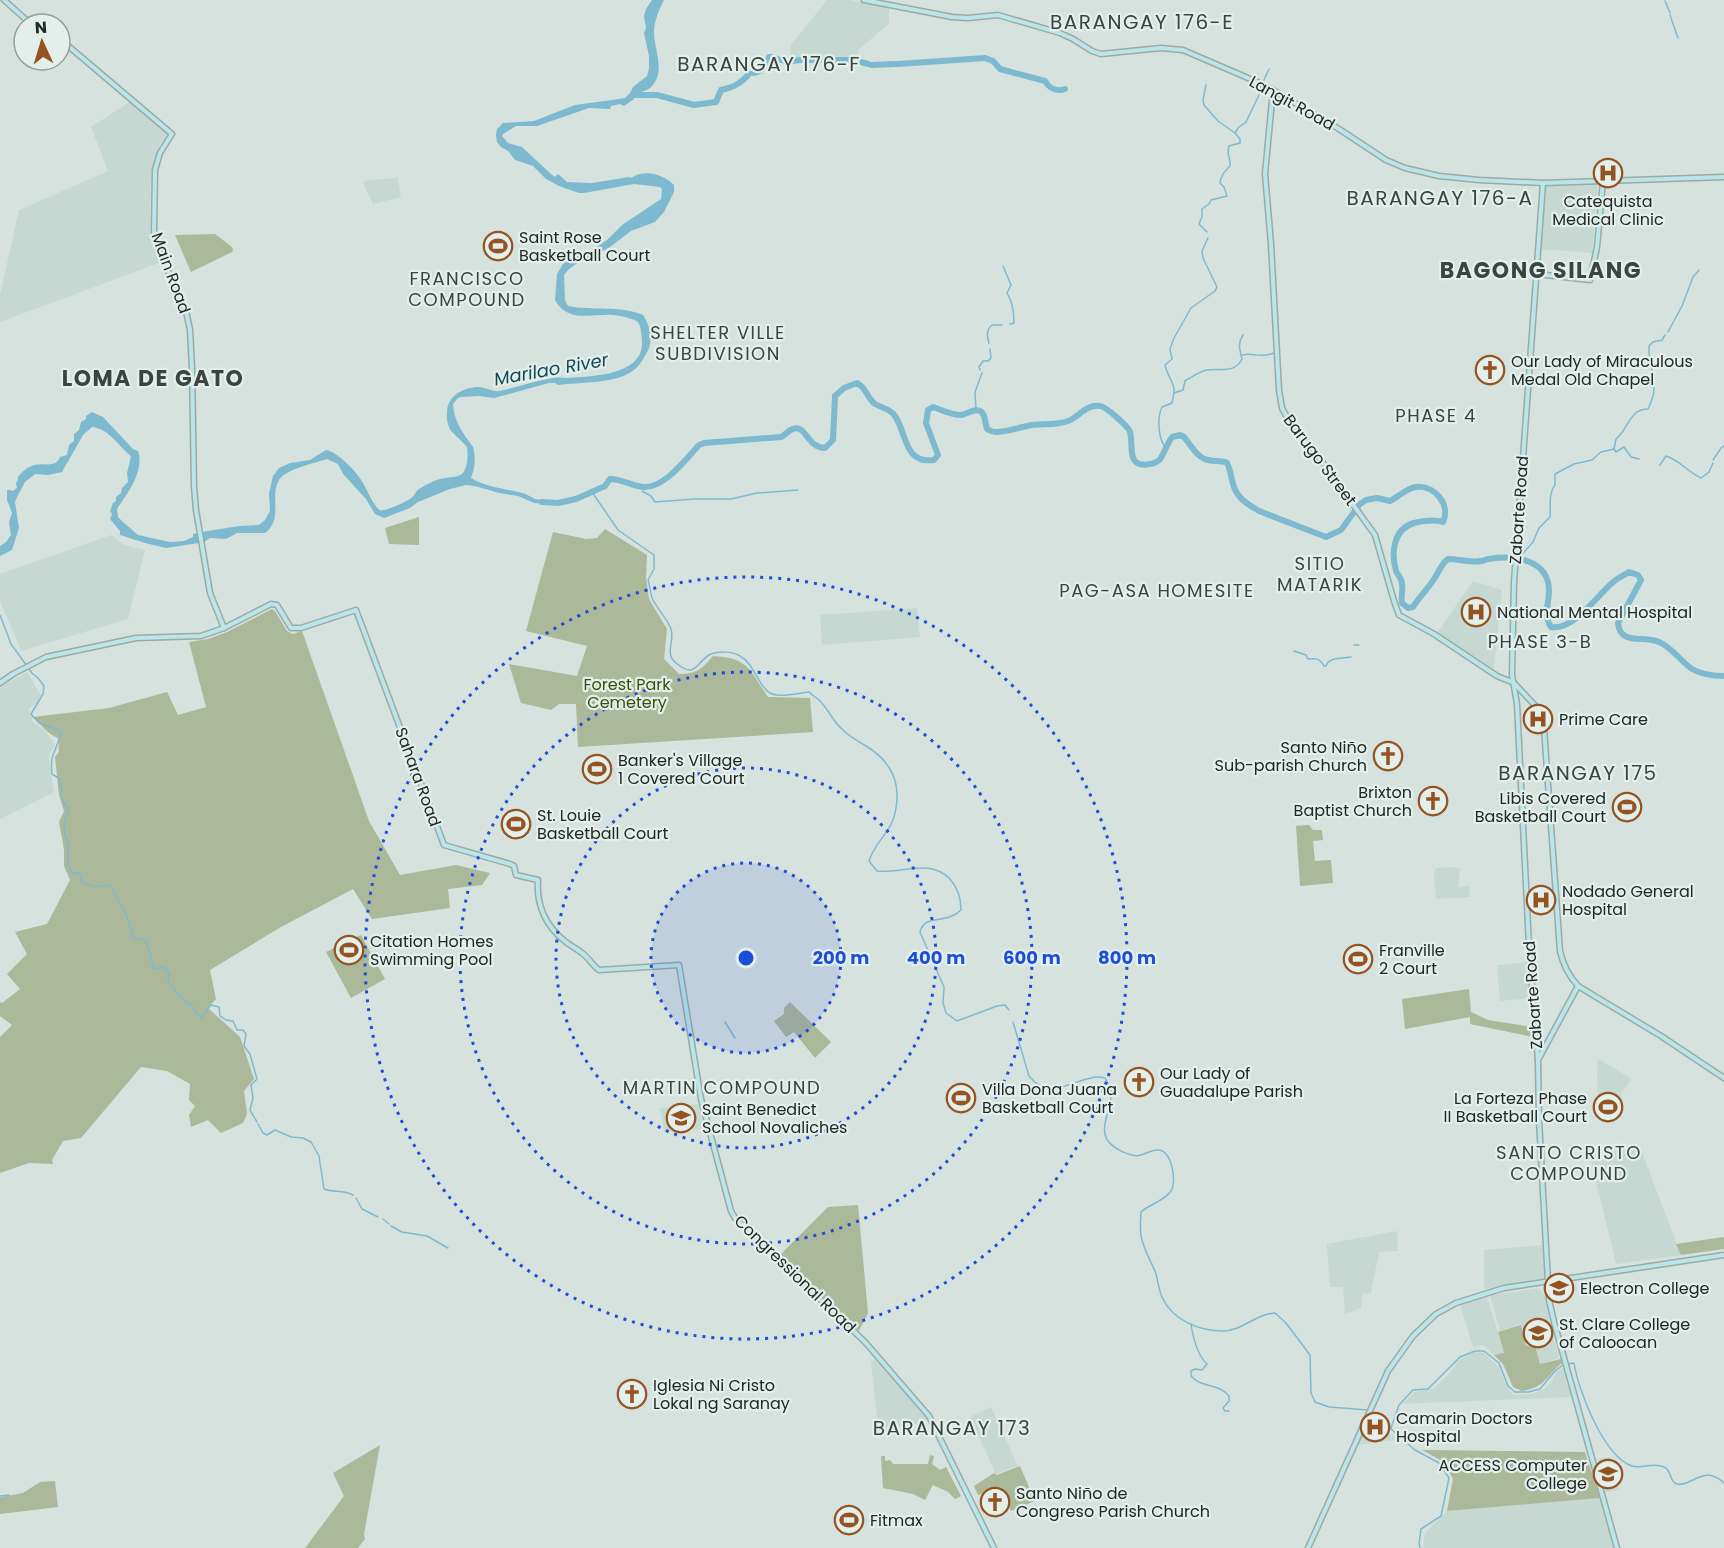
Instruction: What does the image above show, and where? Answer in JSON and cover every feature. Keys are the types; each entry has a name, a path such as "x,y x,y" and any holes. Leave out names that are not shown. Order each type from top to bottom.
{"main road":[{"path":"4,0 17,12"},
{"name":"Langit Road","path":"864,0 952,17 998,15 1060,33 1101,54 1161,48 1182,50 1273,90 1386,160 1405,168 1456,179 1543,183 1724,177"},
{"name":"Main Road","path":"72,49 172,134 160,153 155,170 154,232 159,251 186,311 190,330 194,486 198,524 210,593 224,628"},
{"name":"Barugo Street","path":"1273,90 1265,174 1272,252 1277,359 1283,411 1377,537 1399,615 1434,634 1497,676 1514,683"},
{"path":"1537,274 1590,280 1597,247 1603,181"},
{"name":"Zabarte Road","path":"1543,183 1515,567 1512,675 1520,759 1529,946 1538,1061 1548,1282 1554,1322 1617,1548"},
{"name":"Sahara Road","path":"224,628 271,604 278,606 293,628 301,628 356,610 444,845 510,864 514,866 516,875 538,880 539,901 549,925 560,937 583,953 599,970 679,966"},
{"path":"0,683 46,657 118,641 193,637 224,628"},
{"path":"1514,683 1543,714 1560,951 1564,968 1578,986 1661,1036 1724,1078"},
{"name":"Congressional Road","path":"679,966 701,1099 731,1211 735,1218 864,1342 929,1416 994,1548"},
{"path":"1538,1061 1578,986"},
{"path":"1308,1548 1392,1364 1413,1336 1437,1314 1456,1303 1504,1287 1724,1255"}],"shaded area":[{"path":"827,0 849,0 889,7 889,24 859,49 857,56 828,59 790,57 791,45"},
{"path":"131,101 169,134 160,145 151,171 150,230 159,263 0,322 0,295 19,210 108,171 91,127"},
{"path":"398,178 401,197 373,204 363,183 368,180"},
{"path":"1545,184 1598,184 1592,253 1540,249"},
{"path":"111,535 124,545 145,550 128,619 21,651 0,601 0,574"},
{"name":"National Mental Hospital","path":"1473,581 1502,590 1494,669 1437,633"},
{"path":"917,608 920,637 822,645 820,615"},
{"path":"27,672 41,695 37,703 28,709 33,718 32,721 44,729 55,745 50,753 49,762 54,792 0,819 0,687"},
{"path":"1453,867 1460,869 1458,887 1469,886 1470,897 1436,899 1435,870"},
{"name":"Nodado General Hospital","path":"1552,892 1553,907 1529,909 1528,894"},
{"path":"1528,962 1531,998 1500,1001 1497,965"},
{"path":"1598,1059 1632,1079 1621,1094 1622,1113 1618,1113 1617,1099 1598,1100"},
{"name":"Saint Benedict School Novaliches","path":"699,1104 703,1129 664,1132 660,1108"},
{"path":"1640,1147 1681,1255 1616,1264 1589,1151"},
{"path":"1397,1231 1398,1251 1379,1252 1371,1293 1362,1294 1361,1308 1345,1314 1343,1287 1330,1287 1327,1244"},
{"path":"1543,1245 1545,1278 1484,1289 1484,1250"},
{"path":"1539,1288 1546,1297 1559,1358 1540,1364 1535,1344 1527,1346 1521,1324 1500,1331 1490,1295"},
{"path":"1487,1297 1504,1353 1494,1355 1483,1345 1473,1347 1460,1304"},
{"path":"1475,1352 1484,1353 1499,1367 1513,1395 1532,1394 1544,1389 1552,1381 1556,1372 1563,1368 1571,1397 1402,1404 1415,1392 1433,1389 1451,1372 1459,1360"},
{"path":"875,1358 928,1419 913,1426 878,1428 871,1362"},
{"path":"991,1407 1018,1466 996,1474 970,1417"},
{"name":"Camarin Doctors Hospital","path":"1372,1414 1396,1440 1357,1445"},
{"name":"ACCESS Computer College","path":"1610,1457 1619,1489 1606,1492 1598,1459"},
{"path":"1600,1498 1614,1548 1423,1548 1425,1533 1447,1511"}],"green space":[{"path":"215,234 232,247 232,252 191,272 175,235"},
{"path":"419,517 419,545 389,544 385,528"},
{"name":"Forest Park Cemetery","path":"605,529 647,555 646,578 649,599 667,629 664,659 679,674 698,670 713,656 735,659 747,667 768,697 810,698 813,732 578,747 576,704 559,704 551,710 521,703 509,664 577,676 587,646 526,631 553,532 586,539 597,538"},
{"path":"272,609 287,631 293,634 302,631 369,821 400,875 456,865 490,873 482,885 448,889 450,908 372,919 353,889 281,927 210,970 216,999 208,1008 240,1037 254,1079 244,1091 247,1114 243,1123 221,1133 208,1120 191,1127 189,1115 195,1106 189,1100 190,1084 167,1071 141,1067 81,1138 63,1141 52,1160 53,1164 29,1163 0,1173 0,1037 12,1025 0,1016 0,1002 2,1003 20,989 7,974 27,954 15,932 47,924 70,880 64,866 64,850 59,822 64,811 59,795 55,757 59,752 58,738 33,717 109,708 167,692 178,715 206,707 189,642 208,639 227,632"},
{"path":"1309,825 1313,830 1322,830 1323,840 1313,841 1315,861 1331,860 1333,883 1300,886 1296,826"},
{"path":"361,935 385,979 351,998 326,952"},
{"path":"1469,989 1471,1012 1488,1020 1532,1027 1533,1037 1470,1024 1470,1017 1405,1029 1402,999"},
{"path":"790,1002 831,1042 815,1058 794,1032 786,1037 774,1021 784,1014 784,1008"},
{"path":"858,1205 868,1313 859,1331 779,1256 828,1207"},
{"path":"1724,1237 1724,1249 1681,1255 1676,1244"},
{"path":"1521,1325 1526,1346 1535,1345 1540,1364 1561,1359 1562,1363 1541,1384 1522,1391 1513,1387 1503,1364 1494,1355 1504,1353 1498,1332"},
{"path":"380,1445 365,1539 358,1548 305,1548 344,1496 333,1473"},
{"path":"1422,1450 1585,1452 1600,1498 1447,1511 1453,1479 1444,1462"},
{"path":"930,1455 934,1456 932,1464 940,1470 946,1467 961,1496 955,1499 948,1492 933,1485 925,1500 913,1494 883,1488 881,1456 885,1456 885,1461 890,1460 893,1464 928,1464"},
{"path":"1020,1466 1035,1501 1011,1511 1000,1488 978,1495 974,1486 994,1473 997,1475"},
{"path":"55,1481 58,1507 0,1514 0,1497 23,1493 40,1482"}],"water":[{"path":"652,0 664,0 654,28 658,75 650,88 632,96 634,99 624,106 620,104 611,106 610,109 589,108 537,126 516,126 502,136 508,143 522,147 555,177 558,174 567,182 592,183 631,178 648,173 664,178 674,185 674,192 664,212 655,222 631,231 610,247 590,258 581,260 564,275 565,300 568,306 625,310 643,315 650,329 651,340 643,359 636,368 624,376 606,381 558,385 549,383 494,398 461,397 453,404 457,422 473,447 475,455 471,478 490,486 550,501 550,504 534,503 518,496 466,485 450,489 384,518 375,514 366,499 343,474 338,464 327,459 294,470 279,480 275,493 274,521 265,533 237,533 226,539 210,538 204,542 202,532 259,525 270,511 269,493 273,476 279,468 290,463 310,460 326,450 336,454 352,468 377,508 382,510 395,506 411,498 426,485 440,479 457,476 464,471 467,447 451,431 447,418 448,407 456,394 472,388 481,387 500,391 553,378 602,375 625,368 634,362 640,353 642,342 641,328 637,321 614,315 581,316 567,312 555,300 557,274 563,264 587,253 607,240 622,225 661,199 662,189 634,184 579,193 559,186 546,179 533,166 515,160 497,142 496,135 497,129 503,123 534,121 575,105 625,98 633,87 647,76 649,69 644,16"},
{"path":"92,412 103,417 133,449 138,451 140,459 137,474 117,509 118,517 138,535 170,542 184,541 197,533 199,543 166,548 120,535 120,531 110,519 112,514 110,511 116,497 128,482 127,473 131,456 109,434 92,427 83,435 62,472 48,475 35,474 25,482 15,502 19,528 12,550 0,556 0,546 11,535 9,522 12,513 7,500 7,490 13,491 17,488 18,477 29,467 38,464 52,464 60,457 67,455 69,445 74,441 74,434 79,430 81,422"}],"waterway":[{"path":"1665,1 1670,13"},
{"path":"1670,15 1678,38"},
{"path":"753,73 763,68 769,57 784,61"},
{"path":"898,64 985,58 993,61 1000,69 1045,81 1054,89 1065,89"},
{"path":"792,61 801,60"},
{"path":"804,60 815,60"},
{"path":"816,60 829,60"},
{"path":"831,60 855,60"},
{"path":"861,62 868,64"},
{"path":"871,65 895,64"},
{"path":"1263,82 1269,69"},
{"path":"633,95 657,95 694,105 716,102 721,90 737,85 749,74"},
{"path":"1206,85 1204,105 1218,121 1240,139 1240,143 1229,146 1230,166 1220,183 1227,196 1211,200 1202,209 1199,224 1207,232"},
{"path":"1235,133 1246,122 1259,95"},
{"path":"1165,447 1159,422 1162,407 1172,403 1174,396 1173,386 1165,365 1172,359 1170,349 1191,308 1215,291 1217,287 1203,258 1202,251 1208,238"},
{"path":"1003,266 1011,285 1007,293 1013,308 1014,323 1010,324"},
{"path":"1668,332 1682,306 1693,277 1699,270"},
{"path":"989,343 990,327 1002,325"},
{"path":"1174,393 1183,390 1185,381 1202,372 1231,369 1239,364 1242,359 1240,344 1243,335"},
{"path":"1614,449 1616,439 1633,416 1637,412 1648,409 1653,398 1654,379 1649,346 1653,342 1662,340 1665,335"},
{"path":"980,370 979,367 983,361 991,358 990,349"},
{"path":"1242,355 1274,353"},
{"path":"976,410 975,392 982,373"},
{"path":"542,502 558,503 576,499 605,486 610,479 643,487 651,486 667,478 699,445 704,443 781,437 797,428 814,444 825,448 833,440 835,396 844,388 857,383 875,404 893,414 912,453 924,460 934,460 938,455 926,423 928,410 933,407 957,415 980,411 987,429 996,432 1032,425 1063,423 1091,407 1100,406 1129,429 1132,454 1137,463 1142,465 1158,461 1172,437 1180,435 1204,459 1227,463 1236,491 1248,504 1259,511 1326,537 1341,530 1360,504 1366,500 1377,498 1390,501 1416,487 1429,489 1440,497 1443,503 1445,509 1443,522 1432,520 1414,523 1402,530 1395,542 1394,564 1402,582 1402,603 1408,608 1413,607 1448,559 1473,562 1499,558 1519,559 1537,566 1543,572 1549,591 1547,618 1551,627 1559,627 1576,618 1614,581 1629,572 1638,575 1641,580 1618,623 1623,635 1659,642 1692,669 1724,676"},
{"path":"1713,460 1724,446"},
{"path":"1519,558 1533,542 1539,528 1550,517 1555,474 1574,464 1592,460 1601,452 1614,449 1616,452 1624,447 1631,457 1639,459"},
{"path":"1660,465 1666,456 1701,478 1709,472 1713,463"},
{"path":"642,491 651,496 655,502 731,499 757,493 798,490"},
{"path":"592,492 618,530 654,555 654,569 648,580 652,598 671,629 670,651 676,663 692,670 709,655 725,652 737,654 750,665 764,687 772,694 809,692 819,700 840,727 887,764 897,788 896,808 892,823 869,861 877,871 934,869 950,879 957,890 961,910 949,917 926,923 920,932 944,987 943,1003 946,1013 957,1021 997,1006 1005,1005 1009,1010"},
{"path":"0,615 11,644 44,686 43,694 31,714 39,723 61,731 51,767 52,774 60,779 63,801 69,810 64,828 68,843 68,862 72,873 79,873 82,882 95,887 110,885 127,916 134,940 142,939 147,943 154,969 164,967 169,974 168,982 185,1002 191,1004 196,1014 202,1017 211,1005 219,1007 220,1016 233,1021 237,1030 243,1030 246,1034 244,1046 250,1054 257,1079 251,1085 253,1098 250,1110 257,1122"},
{"path":"1354,645 1359,645"},
{"path":"1294,651 1306,655 1308,659 1318,659 1324,666 1334,659 1351,657"},
{"path":"725,1022 735,1038"},
{"path":"1013,1022 1029,1076 1038,1084 1047,1088 1057,1088 1086,1079 1105,1078 1111,1091 1105,1123 1105,1135 1108,1141 1119,1150 1137,1156 1159,1150 1170,1161 1173,1174 1171,1191 1141,1212 1140,1230 1161,1294 1172,1312 1187,1323 1205,1329 1223,1331 1275,1313 1286,1323 1310,1355 1311,1393 1315,1402 1329,1407 1368,1410"},
{"path":"258,1124 263,1133 267,1135 275,1130 311,1142 319,1156 324,1189 353,1195"},
{"path":"356,1198 362,1209 378,1217"},
{"path":"383,1219 389,1224"},
{"path":"391,1226 402,1232 427,1236 448,1248"},
{"path":"1191,1324 1198,1351 1207,1364 1202,1370 1191,1371 1191,1376 1195,1380 1225,1392 1229,1396 1229,1401 1223,1408 1229,1411"},
{"path":"1391,1428 1399,1405 1413,1390 1428,1389 1460,1357 1475,1351 1484,1351 1499,1363 1508,1386 1515,1392 1540,1389 1563,1365"},
{"path":"1568,1364 1574,1363 1587,1405 1602,1437 1622,1460 1636,1467 1656,1465 1664,1467 1677,1484 1710,1475 1724,1483"},
{"path":"1372,1412 1378,1414 1415,1450 1439,1463 1449,1478 1441,1516 1421,1529 1420,1548"},
{"path":"0,1496 9,1495"}],"place":[{"name":"Catequista Medical Clinic","path":"1608,173"},
{"name":"Saint Rose Basketball Court","path":"498,246"},
{"name":"Our Lady of Miraculous Medal Old Chapel","path":"1490,370"},
{"name":"National Mental Hospital","path":"1476,612"},
{"name":"Prime Care","path":"1538,719"},
{"name":"Santo Niño Sub-parish Church","path":"1388,756"},
{"name":"Banker's Village 1 Covered Court","path":"597,769"},
{"name":"Brixton Baptist Church","path":"1433,801"},
{"name":"Libis Covered Basketball Court","path":"1627,807"},
{"name":"St. Louie Basketball Court","path":"516,824"},
{"name":"Nodado General Hospital","path":"1541,900"},
{"name":"Citation Homes Swimming Pool","path":"349,950"},
{"name":"Franville 2 Court","path":"1358,959"},
{"name":"Our Lady of Guadalupe Parish","path":"1139,1082"},
{"name":"Villa Dona Juana Basketball Court","path":"961,1098"},
{"name":"La Forteza Phase II Basketball Court","path":"1608,1107"},
{"name":"Saint Benedict School Novaliches","path":"681,1118"},
{"name":"Electron College","path":"1559,1288"},
{"name":"St. Clare College of Caloocan","path":"1538,1333"},
{"name":"Iglesia Ni Cristo Lokal ng Saranay","path":"632,1394"},
{"name":"Camarin Doctors Hospital","path":"1375,1427"},
{"name":"ACCESS Computer College","path":"1608,1474"},
{"name":"Santo Niño de Congreso Parish Church","path":"995,1502"},
{"name":"Fitmax","path":"849,1520"}],"district":[{"name":"BARANGAY 176-E","path":"1142,22"},
{"name":"BARANGAY 176-F","path":"769,64"},
{"name":"BARANGAY 176-A","path":"1440,198"},
{"name":"BAGONG SILANG","path":"1541,270"},
{"name":"FRANCISCO COMPOUND","path":"467,288"},
{"name":"SHELTER VILLE SUBDIVISION","path":"718,342"},
{"name":"LOMA DE GATO","path":"153,378"},
{"name":"PHASE 4","path":"1436,415"},
{"name":"SITIO MATARIK","path":"1320,573"},
{"name":"PAG-ASA HOMESITE","path":"1157,590"},
{"name":"PHASE 3-B","path":"1540,641"},
{"name":"BARANGAY 175","path":"1578,773"},
{"name":"MARTIN COMPOUND","path":"722,1087"},
{"name":"SANTO CRISTO COMPOUND","path":"1569,1162"},
{"name":"BARANGAY 173","path":"952,1428"}],"water label":[{"name":"Marilao River","path":"551,369"}]}
